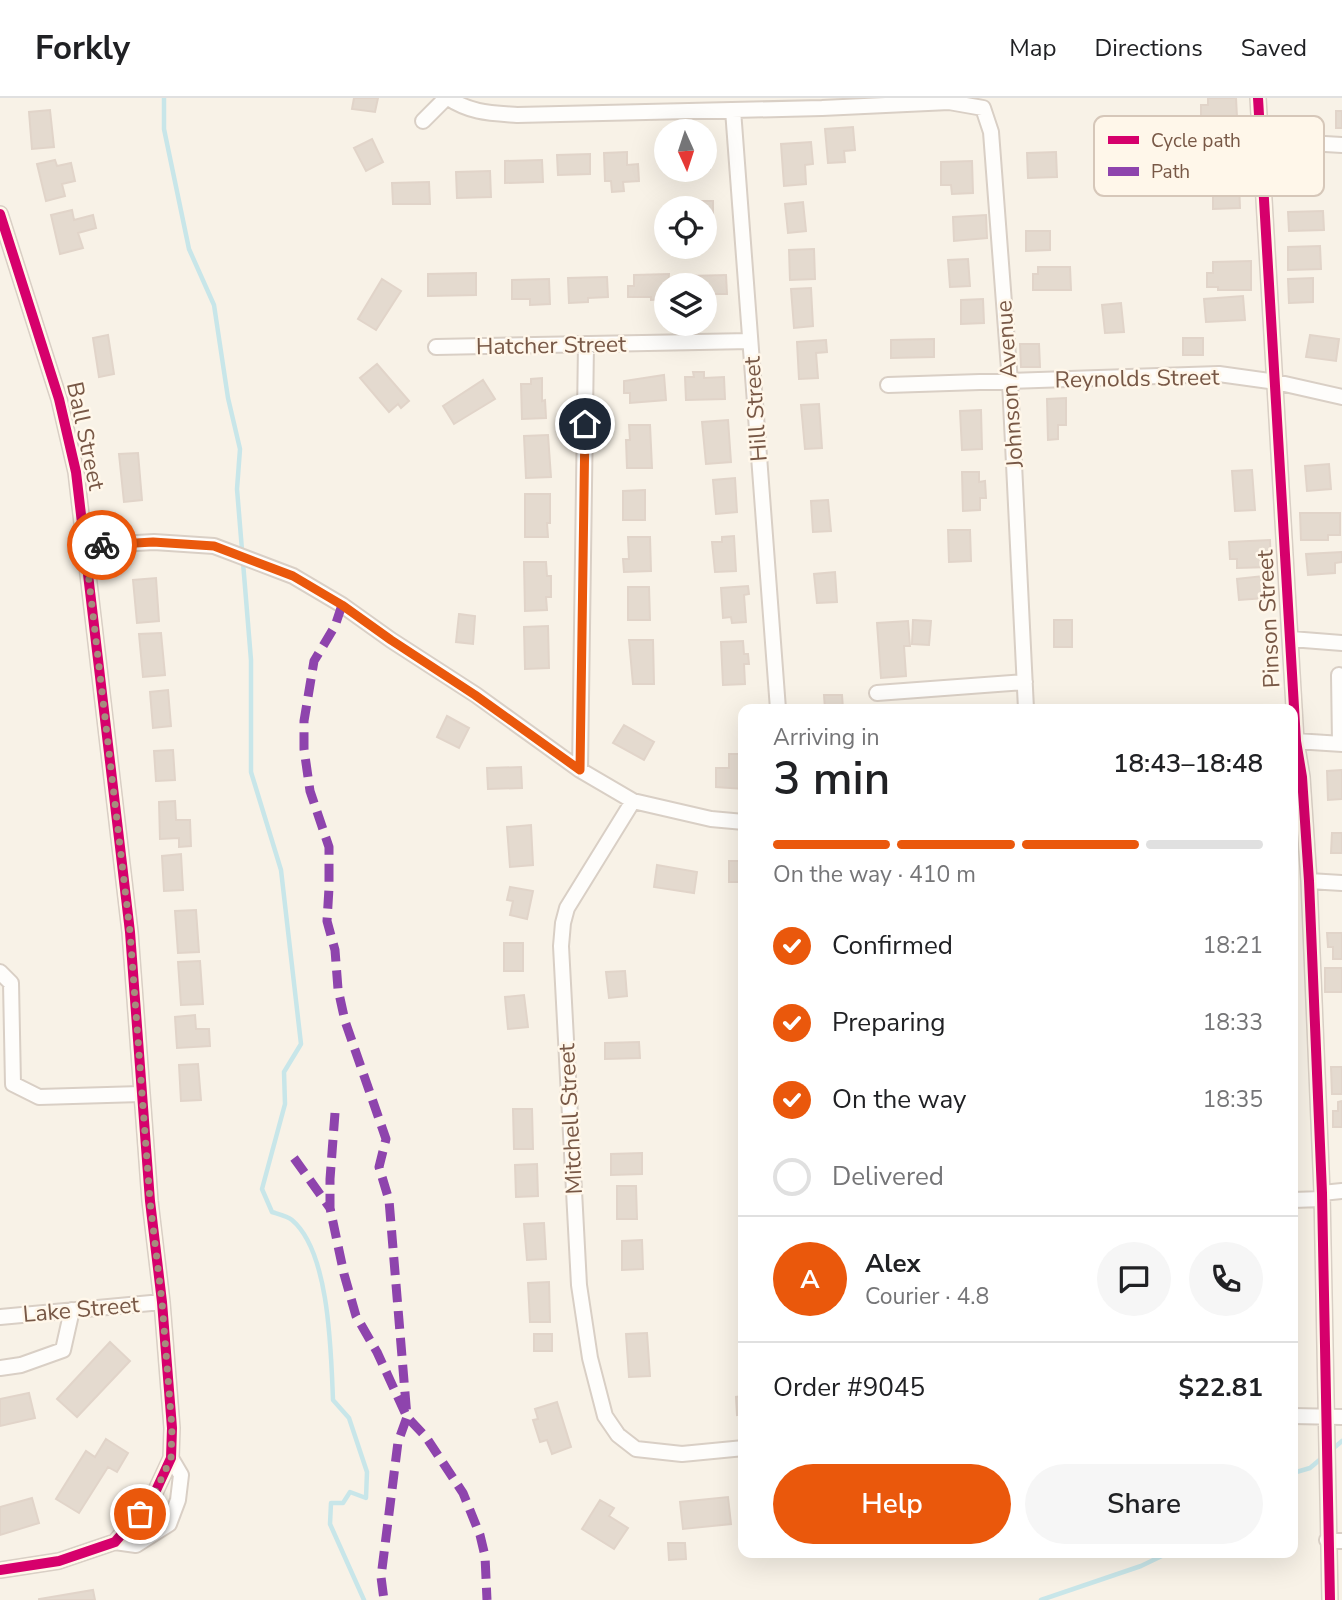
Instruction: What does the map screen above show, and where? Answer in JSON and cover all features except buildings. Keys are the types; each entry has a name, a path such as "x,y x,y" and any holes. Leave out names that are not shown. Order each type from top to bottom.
{"street":[{"path":"424,121 447,98 468,109 517,115 733,110 822,103"},
{"name":"Pinson Street","path":"1258,98 1258,116"},
{"name":"Johnson Avenue","path":"822,103 948,102 983,108 991,132 1010,382 1026,704"},
{"name":"Hill Street","path":"733,110 778,704"},
{"path":"1324,144 1342,145"},
{"name":"Pinson Street","path":"1263,196 1294,704"},
{"name":"Ball Street","path":"0,214 59,399 76,472 130,932 150,1201 162,1302 172,1428 171,1458 152,1499 115,1542 59,1562 0,1570"},
{"name":"Hatcher Street","path":"436,347 750,341"},
{"path":"580,770 586,344"},
{"name":"Reynolds Street","path":"888,385 1219,374 1276,382 1342,397"},
{"path":"85,546 153,542 214,546 293,576 342,605 580,770 633,801 712,819 738,821"},
{"path":"1290,639 1342,643"},
{"path":"1298,741 1341,743 1339,675"},
{"path":"877,693 1025,681"},
{"name":"Pinson Street","path":"1298,786 1309,881 1322,1196 1326,1417 1335,1540 1330,1600"},
{"name":"Mitchell Street","path":"633,801 567,908 563,923 561,946 579,1285 597,1392 605,1416 618,1435 636,1449 682,1454 738,1449"},
{"path":"1309,881 1342,883"},
{"path":"0,972 11,983 13,1084 39,1097 141,1094"},
{"path":"1298,1199 1342,1191"},
{"name":"Lake Street","path":"0,1317 162,1302"},
{"path":"0,1368 21,1365 63,1350 72,1310"},
{"path":"1298,1416 1342,1418"},
{"path":"115,1542 136,1545 169,1524 178,1500 181,1475 171,1458"}],"waterway":[{"path":"164,98 164,129 189,249 214,305 228,398 240,449 237,489 251,660 251,772 281,870 301,1044 284,1072 285,1104 262,1189 272,1212 292,1220 305,1235 321,1279 329,1331 333,1400 349,1418 367,1472 366,1498 350,1492 343,1503 331,1503 330,1524 364,1600"},
{"path":"1329,1452 1342,1441"},
{"path":"1298,1472 1310,1468 1323,1457"},
{"path":"1041,1600 1158,1558"}],"marked path":[{"path":"342,605 335,626 314,661 304,721 304,749 310,791 329,847 327,921 335,950 338,989 345,1021 386,1139 379,1167 389,1200 407,1417 398,1442 381,1577 384,1600"},
{"path":"335,1113 330,1208 356,1316 377,1352 407,1417 426,1437 463,1493 480,1535 485,1556 487,1600"},
{"path":"294,1158 330,1208"}],"cycle path":[{"path":"1258,98 1259,116"},
{"path":"1264,196 1294,704"},
{"path":"0,214 59,399 76,472 130,932 150,1201 162,1302 172,1428 171,1458 152,1499 115,1542 59,1561 0,1570"},
{"path":"1298,753 1309,881 1322,1193 1330,1600"}],"way so far":[{"path":"102,545 85,546 130,932 150,1201 162,1302 172,1428 171,1458 152,1499 140,1514"}],"route":[{"path":"102,545 153,542 214,546 293,576 342,605 580,770 585,424"}]}
